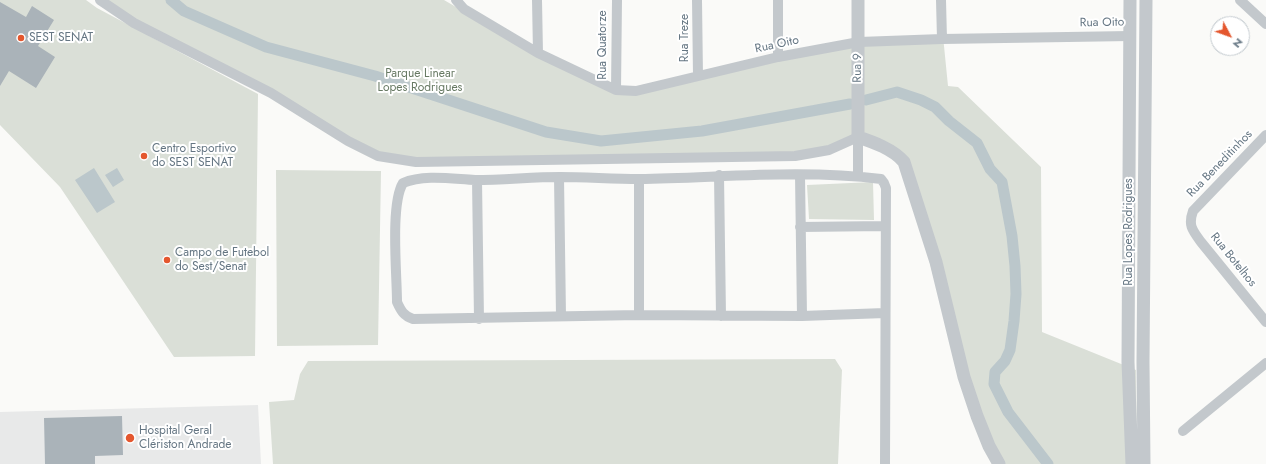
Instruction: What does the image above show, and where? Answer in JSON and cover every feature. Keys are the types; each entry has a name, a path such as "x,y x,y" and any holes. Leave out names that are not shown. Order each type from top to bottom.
{"street":[{"path":"100,0 134,23 271,92 348,141 378,156 416,162 795,156 829,150 858,137 884,148 898,156 904,162 936,262 964,377 979,422 989,446 999,464"},
{"name":"Rua Oito","path":"456,0 464,9 538,53 616,90 636,91 778,57 859,42 1130,36"},
{"path":"537,0 538,53"},
{"name":"Rua Quatorze","path":"616,0 616,90"},
{"name":"Rua Treze","path":"697,0 698,76"},
{"path":"778,0 778,57"},
{"name":"Rua 9","path":"858,0 858,137"},
{"path":"941,0 942,39"},
{"name":"Rua Lopes Rodrigues","path":"1130,0 1128,362 1132,464"},
{"name":"Rua Lopes Rodrigues","path":"1144,464 1143,362 1146,0"},
{"path":"1240,0 1266,24"},
{"path":"1130,132 1145,133"},
{"name":"Rua Beneditinhos","path":"1193,211 1266,135"},
{"path":"858,137 858,176"},
{"path":"719,175 721,316"},
{"path":"885,313 802,316 639,315 420,320 408,318 403,314 398,302 395,226 400,189 403,183 422,178 477,180 559,177 639,179 719,175 800,175 858,176 881,179 886,188 885,464"},
{"path":"800,175 802,316"},
{"path":"559,177 561,316"},
{"path":"639,179 639,315"},
{"path":"477,180 479,319"},
{"name":"Rua Botelhos","path":"1193,211 1190,224 1193,231 1266,322"},
{"path":"800,227 885,226"},
{"path":"1183,431 1266,363"}],"shaded area":[{"path":"94,168 115,202 97,213 75,180"},
{"path":"117,168 124,180 113,187 105,175"},
{"name":"Hospital Geral Clériston Andrade","path":"258,405 261,464 0,464 0,412"}],"green space":[{"name":"Centro Esportivo do SEST SENAT","path":"0,0 86,0 97,8 258,94 255,356 174,357 60,187 0,125"},
{"name":"Parque Linear Lopes Rodrigues","path":"103,0 444,0 615,91 778,55 943,36 948,86 958,87 1041,167 1042,332 1136,370 1137,464 994,464 956,362 904,165 857,138 831,151 415,161 377,154 131,19"},
{"path":"276,170 381,171 378,345 277,346"},
{"path":"873,182 874,220 809,219 807,185"},
{"path":"835,359 842,370 838,464 273,464 269,402 294,400 300,374 308,361"}],"building":[{"name":"SEST SENAT","path":"0,2 26,17 32,6 54,20 38,46 55,57 36,88 9,71 0,86"},
{"name":"Hospital Geral Clériston Andrade","path":"122,416 123,455 95,456 95,464 45,464 44,418"}],"waterway":[{"path":"171,0 184,11 266,47 375,76 546,132 601,141 702,131 850,104"},
{"path":"866,100 897,92 921,100 935,107 949,121 977,143 990,169 1002,182 1012,236 1016,294 1010,350 1005,361 995,372 994,384 1008,412 1048,464"}],"place":[{"name":"SEST SENAT","path":"21,38"},
{"name":"Centro Esportivo do SEST SENAT","path":"144,156"},
{"name":"Campo de Futebol do Sest/Senat","path":"167,260"},
{"name":"Hospital Geral Clériston Andrade","path":"130,438"}]}
